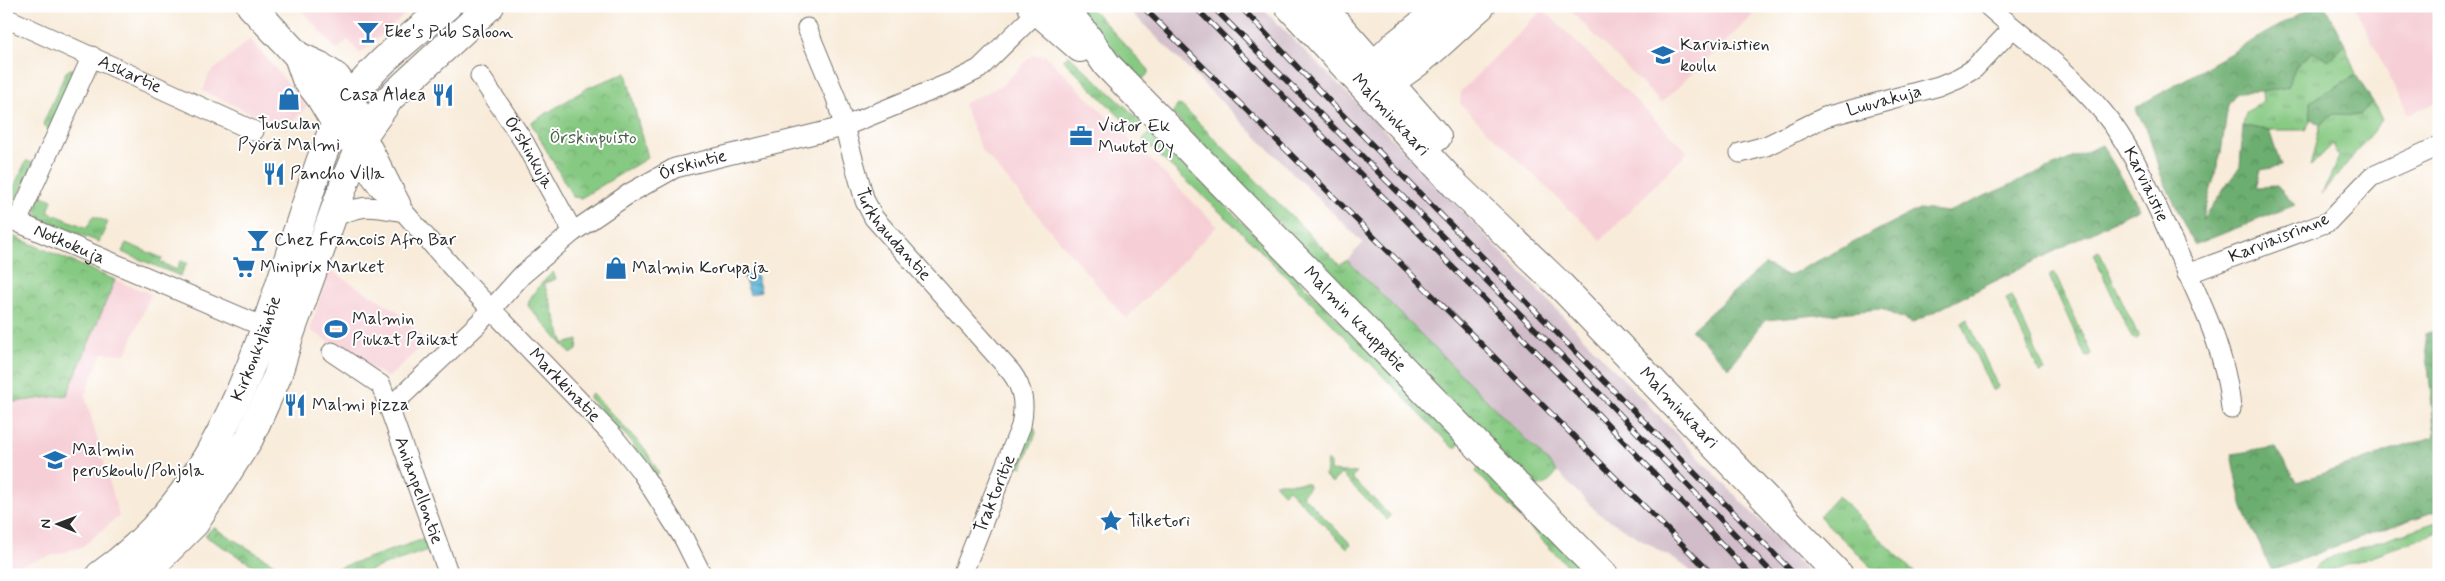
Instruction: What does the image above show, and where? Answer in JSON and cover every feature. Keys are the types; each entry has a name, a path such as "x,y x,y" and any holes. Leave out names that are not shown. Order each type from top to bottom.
{"main road":[{"path":"251,6 298,56 320,66 336,77 350,99 360,144"},
{"name":"Kirkonkyläntie","path":"143,575 195,523 223,483 257,422 277,377 277,332 329,136 350,99 383,62 447,6"},
{"name":"Kirkonkyläntie","path":"110,572 161,521 200,468 248,378 277,332 332,218 360,144 390,98 490,6"},
{"name":"Malminkaari","path":"1288,6 1377,79"},
{"name":"Malminkaari","path":"1321,6 1377,79 1472,178 1516,242 1839,575"},
{"path":"1377,79 1394,46 1444,6"},
{"path":"1377,79 1414,66 1481,6"},
{"name":"Malmin kauppatie","path":"1043,8 1083,31 1107,65 1604,575"},
{"path":"298,56 306,79 320,97 336,124 360,144"}],"street":[{"name":"Karviaistie","path":"1988,6 2073,80 2111,122 2141,173 2216,343 2229,383 2231,409"},
{"name":"Örskintie","path":"390,407 478,324 522,275 573,232 630,193 676,168 843,127 979,69 1043,8"},
{"name":"Askartie","path":"6,18 254,131"},
{"name":"Turkhaudantie","path":"807,28 836,98 865,201 874,218 1011,372 1022,393 1024,412"},
{"name":"Luuvakuja","path":"1740,153 1766,146 1825,117 1938,86 1958,78 1974,69 2014,28"},
{"name":"Notkokuja","path":"92,56 12,220 277,332"},
{"name":"Örskinkuja","path":"480,76 524,142 573,232"},
{"name":"Markkinatie","path":"360,144 373,152 390,179 404,212 491,309 628,454 684,539 702,575"},
{"name":"Karviaisrinne","path":"2187,274 2328,222 2371,177 2439,146"},
{"path":"332,218 353,208 364,206 404,212"},
{"name":"Anianpellontie","path":"332,352 381,385 448,575"},
{"name":"Traktoritie","path":"962,575 1021,426 1024,412"}],"shaded area":[{"path":"298,6 414,6 360,54 348,40 337,50"},
{"path":"1125,6 1260,6 1379,125 1812,575 1694,575 1685,566 1599,514 1347,260 1363,243"},
{"name":"Karviaistien koulu","path":"1566,6 1763,6 1661,103"},
{"path":"2354,6 2439,6 2439,102 2408,114"},
{"path":"1543,9 1688,152 1601,240 1460,104 1461,91"},
{"path":"250,39 307,106 286,129 203,91 209,74"},
{"path":"1033,55 1045,55 1217,226 1126,319 982,150 963,104 1002,85"},
{"path":"329,270 396,310 426,342 388,378 310,330"},
{"name":"Malmin peruskoulu/Pohjola","path":"115,280 151,294 126,354 102,353 85,395 119,516 82,547 6,569 6,403 67,395"}],"green space":[{"path":"1070,6 1089,6 1149,70 1149,73 1142,79"},
{"path":"2313,6 2325,6 2345,45 2328,61 2312,52 2296,66 2287,87 2262,92 2237,93 2228,105 2221,153 2202,221 2240,166 2243,126 2269,130 2281,166 2261,170 2256,187 2277,186 2295,205 2194,245 2160,173 2148,132 2135,108"},
{"path":"2345,45 2356,75 2310,102 2311,119 2305,130 2269,130 2243,126 2246,112 2263,101 2262,92 2287,87 2296,66 2312,52 2328,60"},
{"path":"1069,55 1143,123 1135,132 1063,60"},
{"path":"73,69 73,75 49,130 43,124 66,72"},
{"name":"Örskinpuisto","path":"626,73 647,158 581,198 573,197 531,123 589,87"},
{"path":"2356,75 2373,102 2361,115 2332,114 2320,125 2311,119 2310,102"},
{"path":"2373,102 2382,120 2322,194 2339,157 2333,144 2310,167 2320,125 2332,114 2361,115"},
{"path":"1178,105 1182,106 1340,265 1347,260 1557,471 1556,475 1551,480 1534,488 1172,113"},
{"path":"1152,131 1460,443 1457,447 1453,448 1253,243 1143,140"},
{"path":"2102,145 2140,208 1912,323 1881,309 1765,320 1729,368 1691,330 1765,264 1788,276 1919,209 1948,212"},
{"path":"26,161 34,162 17,199 10,205 8,199"},
{"path":"41,195 52,200 48,212 87,228 93,216 108,222 99,242 41,219 35,210"},
{"path":"6,233 115,280 67,395 6,403"},
{"path":"126,243 162,258 160,262 177,270 180,261 187,263 180,276 122,252"},
{"path":"2099,251 2139,337 2136,339 2132,338 2093,254"},
{"path":"553,272 556,279 544,283 564,344 578,340 577,350 571,354 528,306 534,292"},
{"path":"2055,273 2091,354 2088,356 2085,355 2050,278 2050,275"},
{"path":"2012,296 2045,371 2040,373 2006,299"},
{"path":"1967,319 1998,387 1995,390 1992,390 1961,323"},
{"path":"2439,329 2439,510 2272,571 2243,509 2232,454 2276,447 2297,482 2435,436 2425,334"},
{"path":"592,393 645,449 659,473 655,476 628,438 588,397"},
{"path":"1029,425 1035,429 1036,433 1022,467 1014,464"},
{"path":"1327,460 1330,462 1330,471 1357,473 1352,478 1391,516 1387,520 1341,474 1332,483 1325,476"},
{"path":"1480,463 1589,575 1576,575 1476,472"},
{"path":"1274,483 1308,483 1309,487 1302,495 1351,544 1347,548 1288,489 1283,493"},
{"path":"1838,496 1917,575 1880,575 1819,516"},
{"path":"2439,521 2439,532 2319,575 2312,575 2317,565 2325,560"},
{"path":"213,527 292,575 269,575 205,536"},
{"path":"424,539 428,550 355,575 318,575"}],"water":[{"path":"755,271 761,291 750,295 743,275"}],"railway":[{"path":"1142,6 1713,575"},
{"path":"1194,6 1594,410 1751,575"},
{"path":"1212,6 1605,399 1774,575"},
{"path":"1240,6 1333,105 1795,575"}],"place":[{"name":"Eke's Pub Saloon","path":"368,32"},
{"name":"Karviaistien koulu","path":"1663,55"},
{"name":"Casa Aldea","path":"443,95"},
{"name":"Tuusulan Pyörä Malmi","path":"289,99"},
{"name":"Victor Ek Muutot Oy","path":"1081,136"},
{"name":"Pancho Villa","path":"274,174"},
{"name":"Chez Francois Afro Bar","path":"258,240"},
{"name":"Miniprix Market","path":"244,267"},
{"name":"Malmin Korupaja","path":"616,268"},
{"name":"Malmin Piukat Paikat","path":"336,329"},
{"name":"Malmi pizza","path":"295,405"},
{"name":"Malmin peruskoulu/Pohjola","path":"55,460"},
{"name":"Tilketori","path":"1111,521"}]}
